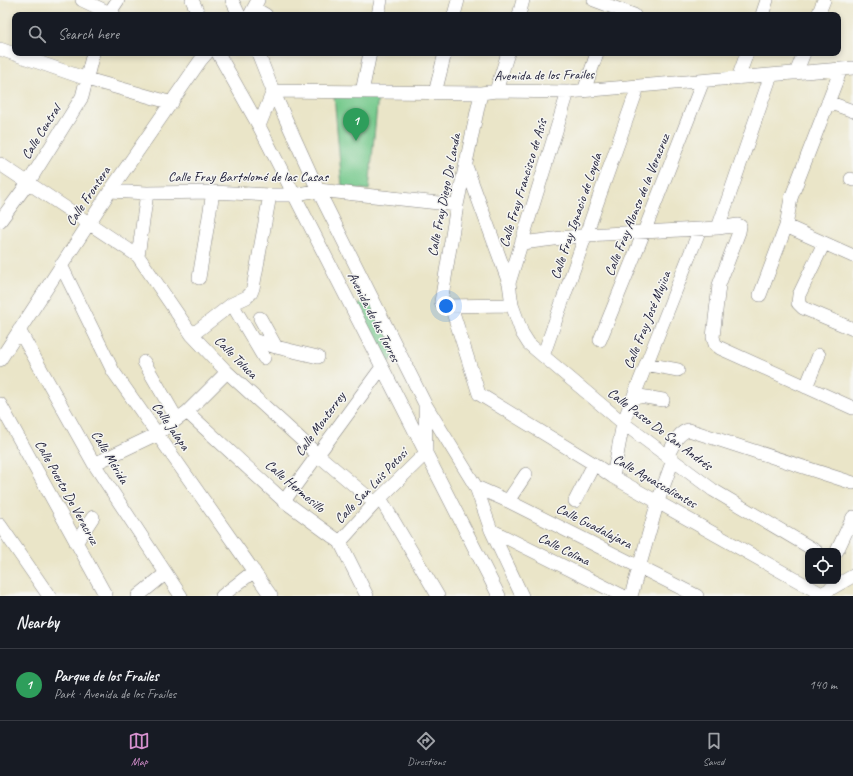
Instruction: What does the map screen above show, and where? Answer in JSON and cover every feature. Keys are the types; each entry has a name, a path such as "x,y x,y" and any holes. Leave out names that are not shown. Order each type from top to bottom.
{"street":[{"path":"82,0 106,12"},
{"path":"111,12 118,0"},
{"path":"192,0 198,12"},
{"path":"232,0 238,12"},
{"path":"379,12 381,0"},
{"path":"455,12 458,0"},
{"path":"520,12 523,0"},
{"path":"594,0 626,12"},
{"path":"763,12 767,0"},
{"path":"819,12 824,0"},
{"path":"0,49 12,53"},
{"path":"20,56 87,79 172,103"},
{"name":"Calle Central","path":"0,221 28,183 82,97 92,56"},
{"name":"Calle Frontera","path":"0,360 4,344 19,330 110,191 204,56"},
{"name":"Avenida de las Torres","path":"220,56 259,126 499,596"},
{"name":"Avenida de las Torres","path":"259,56 273,91 318,190 425,404 476,487 491,530 522,596"},
{"path":"362,92 369,56"},
{"path":"435,93 444,56"},
{"path":"496,91 507,56"},
{"path":"584,91 596,56"},
{"path":"738,78 742,56"},
{"path":"796,73 803,56"},
{"path":"760,295 786,226 791,198 828,102 847,68"},
{"name":"Avenida de los Frailes","path":"273,91 435,93 481,93 496,91 568,92 847,68"},
{"path":"718,228 771,75"},
{"name":"Calle Fray Alonso de la Veracruz","path":"600,340 703,81"},
{"name":"Calle Fray Ignacio de Loyola","path":"543,356 638,86"},
{"path":"259,126 273,91"},
{"name":"Calle Fray Francisco de Asís","path":"509,283 568,92"},
{"name":"Calle Fray Diego De Landa","path":"479,394 446,304 457,205 481,93"},
{"path":"828,102 853,111"},
{"name":"Calle Toluca","path":"0,164 138,256 192,335 227,372 317,454 377,501 438,596"},
{"path":"466,166 509,283"},
{"name":"Calle Fray Bartolomé de las Casas","path":"110,191 147,193 213,192 293,195 318,190 457,205"},
{"path":"199,278 213,192"},
{"path":"138,256 147,193"},
{"path":"192,335 232,304 251,293 270,195"},
{"path":"522,243 586,235 718,228 738,225 740,226 740,232 719,285 713,337 715,344 720,348 853,408"},
{"path":"786,226 853,256"},
{"name":"Calle Fray José Mujica","path":"613,477 623,423 700,229"},
{"path":"824,243 799,295 798,303 804,308 853,329"},
{"name":"Calle Jalapa","path":"61,265 113,370 271,596"},
{"name":"Calle Paseo De San Andrés","path":"509,283 512,305 524,339 528,344 623,423 713,490 811,548"},
{"path":"232,304 264,358"},
{"path":"446,304 512,305"},
{"path":"260,318 276,347"},
{"name":"Calle Mérida","path":"19,330 94,464 165,574 181,596"},
{"path":"254,340 318,357"},
{"path":"806,387 819,355"},
{"name":"Calle Hermosillo","path":"144,362 182,415 284,501 340,542 367,596"},
{"path":"646,364 678,370"},
{"name":"Calle Monterrey","path":"284,501 382,367"},
{"path":"94,464 157,434 182,415 227,372"},
{"name":"Calle Aguascalientes","path":"479,394 613,477 819,591"},
{"path":"634,395 663,400"},
{"name":"Calle Puerto De Veracruz","path":"0,404 106,596"},
{"name":"Calle San Luis Potosí","path":"340,542 377,501 426,453 425,404"},
{"path":"631,596 670,458 680,434 683,431 689,430 853,483"},
{"path":"575,501 594,464"},
{"path":"508,501 526,474"},
{"name":"Calle Guadalajara","path":"476,487 508,501 697,596"},
{"path":"76,543 93,517"},
{"path":"838,548 853,517"},
{"path":"0,525 49,596"},
{"name":"Calle Colima","path":"491,530 623,596"},
{"path":"222,596 254,571"},
{"path":"138,596 165,574"},
{"path":"819,591 853,576"}],"green space":[{"path":"334,95 378,95 369,190 342,186"},
{"path":"374,296 405,352 383,365 352,308"}],"place":[{"name":"Parque de los Frailes","path":"356,141"}]}
